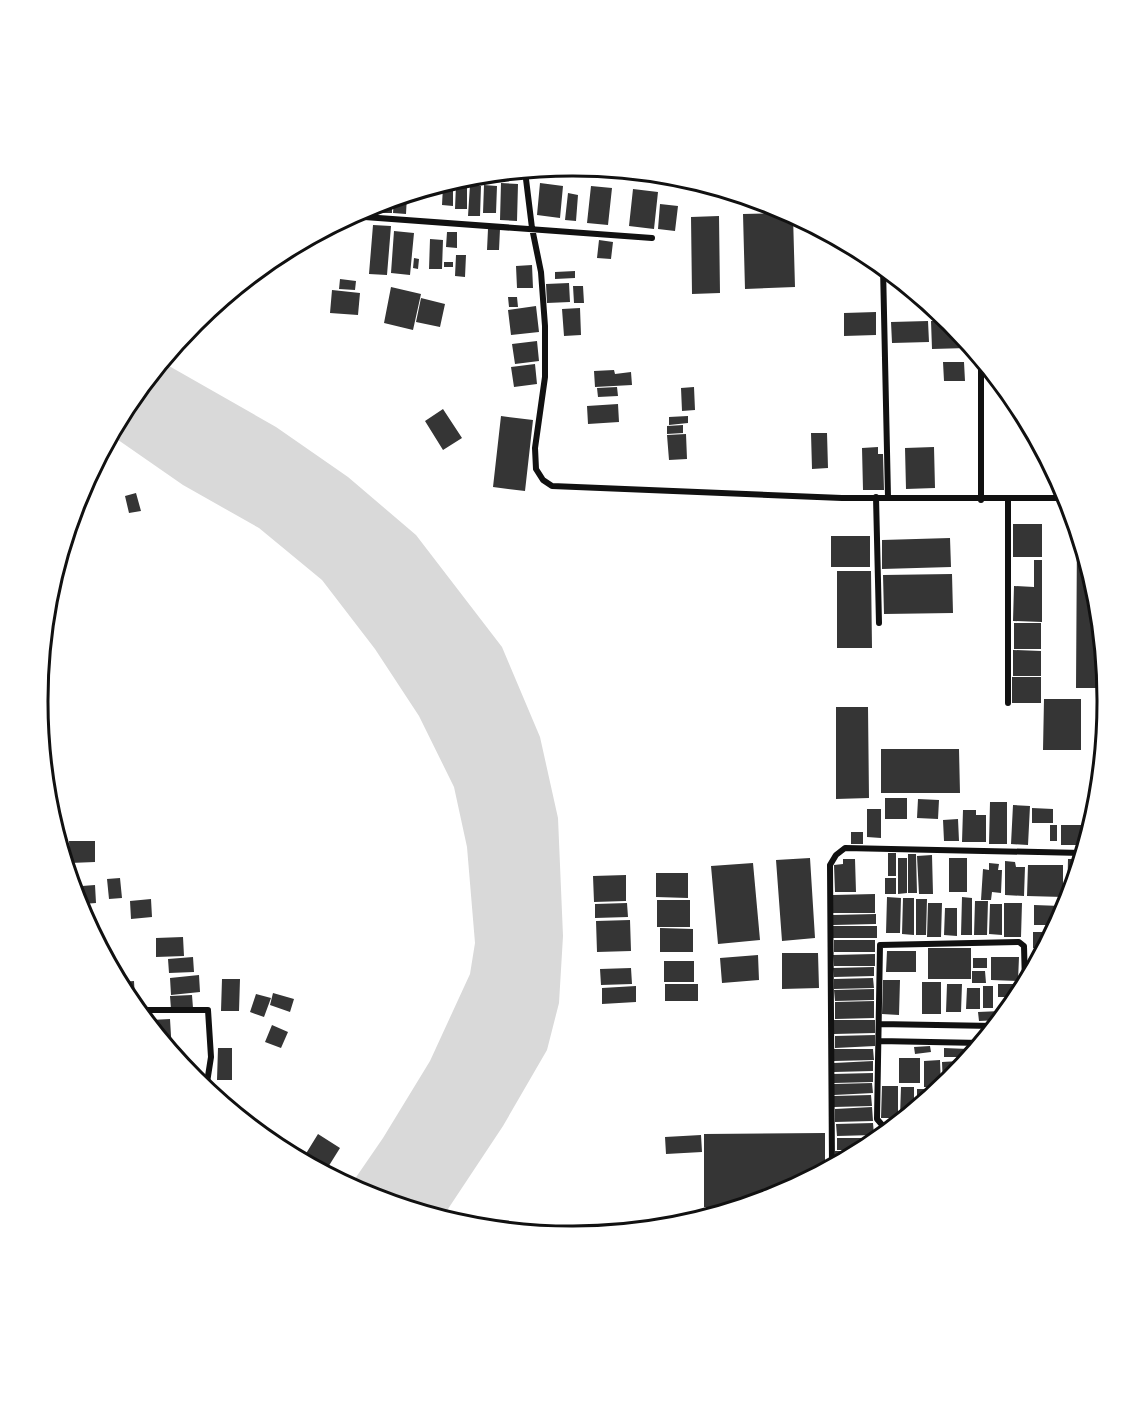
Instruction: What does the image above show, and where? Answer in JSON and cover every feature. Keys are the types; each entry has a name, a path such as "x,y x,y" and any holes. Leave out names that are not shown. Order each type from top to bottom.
{"street":[{"path":"526,179 532,228 541,272 544,326 545,376 536,448 536,470 543,480 552,486 876,498 1056,498"},
{"path":"369,217 652,238"},
{"path":"883,279 888,497"},
{"path":"981,372 981,500"},
{"path":"876,498 879,623"},
{"path":"1008,500 1008,703"},
{"path":"832,1157 830,865 836,855 845,848 1074,853"},
{"path":"882,1124 877,1119 880,945 1019,942 1024,946 1025,967"},
{"path":"149,1010 208,1010 211,1057 208,1077"},
{"path":"879,1024 984,1026"},
{"path":"879,1041 971,1042"}],"shaded area":[{"path":"169,366 276,427 348,477 416,535 502,647 540,737 558,818 563,936 559,1003 547,1050 503,1126 447,1210 404,1198 355,1178 430,1061 470,974 475,943 467,847 454,787 419,716 375,649 322,580 259,528 183,485 118,440 136,410"}],"building":[{"path":"501,183 518,184 517,221 500,220"},
{"path":"540,183 563,186 560,218 537,215"},
{"path":"484,185 497,186 496,213 483,213"},
{"path":"481,186 480,216 468,216 470,187"},
{"path":"591,186 612,188 608,225 587,223"},
{"path":"467,188 467,209 455,209 456,190"},
{"path":"633,189 658,192 654,229 629,226"},
{"path":"453,191 453,206 442,205 443,193"},
{"path":"568,193 578,195 576,221 565,220"},
{"path":"407,203 406,214 393,213 393,208"},
{"path":"660,204 678,206 675,231 658,229"},
{"path":"392,208 392,213 380,213"},
{"path":"766,213 793,226 795,287 745,289 743,214"},
{"path":"719,216 720,293 692,294 691,217"},
{"path":"373,225 391,226 387,275 369,274"},
{"path":"488,229 500,229 499,250 487,250"},
{"path":"394,231 414,233 410,275 391,273"},
{"path":"447,232 457,232 457,248 446,247"},
{"path":"430,239 443,240 442,269 429,269"},
{"path":"599,240 613,242 611,259 597,258"},
{"path":"456,255 466,255 465,277 455,276"},
{"path":"414,258 419,259 418,269 413,268"},
{"path":"444,262 453,262 453,267 444,267"},
{"path":"532,265 533,288 517,288 516,266"},
{"path":"575,271 575,278 555,279 555,272"},
{"path":"340,279 356,281 355,290 339,289"},
{"path":"569,283 570,302 547,303 546,284"},
{"path":"573,286 583,286 584,303 574,303"},
{"path":"391,287 421,294 413,330 384,323"},
{"path":"332,290 360,293 358,315 330,313"},
{"path":"508,297 517,297 518,307 509,307"},
{"path":"421,298 445,304 440,327 416,322"},
{"path":"536,306 539,332 511,335 508,310"},
{"path":"580,308 581,335 564,336 562,309"},
{"path":"876,312 876,335 844,336 844,313"},
{"path":"928,321 929,342 892,343 891,322"},
{"path":"931,321 960,348 932,349"},
{"path":"537,341 539,361 515,364 512,344"},
{"path":"943,362 964,362 965,381 944,381"},
{"path":"535,364 537,384 514,387 511,367"},
{"path":"614,370 615,374 631,372 632,385 595,387 594,371"},
{"path":"617,387 618,396 598,397 597,388"},
{"path":"694,387 695,410 682,411 681,388"},
{"path":"618,404 619,422 588,424 587,406"},
{"path":"443,409 462,438 443,450 425,421"},
{"path":"501,416 533,420 525,491 493,487"},
{"path":"688,416 688,423 669,425 669,417"},
{"path":"683,425 683,433 667,434 667,426"},
{"path":"811,433 827,433 828,468 812,469"},
{"path":"686,434 687,459 669,460 667,435"},
{"path":"878,447 878,454 883,454 884,490 863,490 862,448"},
{"path":"934,447 935,488 906,489 905,448"},
{"path":"136,493 141,511 129,513 125,496"},
{"path":"1013,524 1042,524 1042,557 1013,557"},
{"path":"831,536 870,536 870,567 831,567"},
{"path":"950,538 951,567 882,569 882,540"},
{"path":"1077,558 1093,633 1097,688 1076,688"},
{"path":"1034,560 1042,560 1042,622 1013,621 1014,586 1034,587"},
{"path":"837,571 871,571 872,648 837,648"},
{"path":"952,574 953,613 884,614 883,575"},
{"path":"1014,623 1041,623 1041,649 1014,649"},
{"path":"1013,650 1041,651 1041,676 1013,676"},
{"path":"1012,677 1041,677 1041,703 1012,703"},
{"path":"1044,699 1081,699 1081,750 1043,750"},
{"path":"836,707 868,707 869,798 836,799"},
{"path":"881,749 959,749 960,793 881,793"},
{"path":"885,798 907,798 907,819 885,819"},
{"path":"918,799 939,800 938,819 917,818"},
{"path":"990,802 1007,802 1007,844 989,844"},
{"path":"1013,805 1030,806 1028,845 1011,844"},
{"path":"1032,808 1053,809 1053,823 1032,823"},
{"path":"867,809 881,809 881,838 867,837"},
{"path":"963,810 976,810 976,815 986,815 986,842 962,842"},
{"path":"958,819 959,841 944,841 943,820"},
{"path":"1050,825 1057,825 1057,841 1050,841"},
{"path":"1061,825 1082,825 1077,845 1061,845"},
{"path":"851,832 863,832 863,844 851,844"},
{"path":"69,841 95,841 95,862 74,863"},
{"path":"888,853 896,853 896,876 888,876"},
{"path":"908,854 916,854 917,893 908,893"},
{"path":"932,855 933,894 919,894 917,856"},
{"path":"810,858 815,938 782,941 776,860"},
{"path":"898,858 907,858 907,893 898,894"},
{"path":"949,858 967,858 967,892 949,892"},
{"path":"843,859 855,859 856,892 835,892 834,865 843,864"},
{"path":"1068,859 1072,859 1069,870 1068,874"},
{"path":"1005,861 1015,862 1016,867 1025,867 1024,896 1005,895"},
{"path":"753,863 760,940 718,944 711,866"},
{"path":"989,863 999,864 998,870 1002,870 1001,893 992,892 991,900 981,900 983,869 989,870"},
{"path":"1028,865 1063,865 1063,886 1059,897 1027,896"},
{"path":"656,873 688,873 688,898 656,897"},
{"path":"626,875 626,901 594,902 593,876"},
{"path":"120,878 122,898 109,899 107,879"},
{"path":"885,878 896,878 896,894 885,894"},
{"path":"95,885 96,903 89,904 82,886"},
{"path":"875,894 875,913 833,913 833,895"},
{"path":"887,897 901,898 900,933 886,933"},
{"path":"962,897 972,898 972,935 961,935"},
{"path":"903,898 914,898 914,935 902,934"},
{"path":"151,899 152,917 131,919 130,901"},
{"path":"916,899 927,899 926,935 916,935"},
{"path":"657,900 690,900 690,927 657,927"},
{"path":"975,901 988,901 987,935 974,935"},
{"path":"627,903 628,917 595,918 595,904"},
{"path":"928,903 942,903 941,937 927,937"},
{"path":"1004,903 1022,903 1021,937 1004,937"},
{"path":"990,904 1002,904 1002,935 989,934"},
{"path":"1034,905 1055,906 1047,925 1034,925"},
{"path":"945,908 957,908 957,936 944,935"},
{"path":"876,914 876,924 833,925 833,915"},
{"path":"630,920 631,951 597,952 596,921"},
{"path":"833,926 877,926 877,938 833,938"},
{"path":"660,928 693,929 693,952 660,952"},
{"path":"1033,932 1043,932 1035,948 1033,948"},
{"path":"183,937 184,956 156,957 156,938"},
{"path":"834,940 875,940 875,952 834,952"},
{"path":"928,948 971,948 971,979 928,979"},
{"path":"887,951 916,951 916,972 886,972"},
{"path":"782,953 818,953 819,988 782,989"},
{"path":"875,954 875,966 834,966 833,955"},
{"path":"758,955 759,980 722,983 720,958"},
{"path":"193,957 194,972 169,973 168,959"},
{"path":"991,957 1019,957 1016,981 991,980"},
{"path":"973,958 987,958 987,968 973,968"},
{"path":"664,961 694,961 694,982 664,982"},
{"path":"874,967 874,976 834,977 833,968"},
{"path":"631,968 632,984 601,985 600,969"},
{"path":"972,971 985,971 986,983 972,983"},
{"path":"199,975 200,992 171,995 170,978"},
{"path":"873,978 874,988 834,989 834,979"},
{"path":"222,979 240,979 239,1011 221,1011"},
{"path":"883,980 900,980 899,1015 882,1014"},
{"path":"922,982 941,982 941,1014 922,1014"},
{"path":"665,984 698,984 698,1001 665,1001"},
{"path":"947,984 962,984 961,1012 946,1012"},
{"path":"998,984 1014,984 1005,997 998,997"},
{"path":"636,986 636,1002 602,1004 602,988"},
{"path":"983,986 993,986 993,1008 983,1008"},
{"path":"967,988 980,988 980,1009 966,1009"},
{"path":"874,989 874,1000 835,1001 834,990"},
{"path":"273,993 294,999 290,1012 270,1005"},
{"path":"256,994 271,998 264,1017 250,1012"},
{"path":"192,995 193,1008 171,1009 170,996"},
{"path":"874,1001 874,1018 835,1019 835,1002"},
{"path":"995,1011 989,1021 979,1021 978,1012"},
{"path":"170,1019 171,1039 156,1020"},
{"path":"834,1020 875,1020 875,1033 834,1034"},
{"path":"272,1025 288,1032 281,1048 265,1042"},
{"path":"875,1035 875,1046 835,1048 835,1036"},
{"path":"930,1046 931,1052 915,1054 914,1047"},
{"path":"218,1048 232,1048 232,1080 217,1080"},
{"path":"944,1048 965,1049 957,1057 944,1057"},
{"path":"833,1049 873,1049 874,1060 834,1061"},
{"path":"899,1058 920,1058 920,1083 899,1083"},
{"path":"940,1060 941,1074 927,1087 924,1087 924,1061"},
{"path":"873,1061 873,1071 834,1072 834,1063"},
{"path":"953,1061 942,1073 942,1062"},
{"path":"873,1073 873,1082 834,1083 833,1074"},
{"path":"872,1083 873,1093 834,1095 834,1084"},
{"path":"882,1086 898,1086 898,1112 891,1118 881,1118"},
{"path":"901,1087 914,1087 914,1098 900,1110"},
{"path":"917,1089 925,1089 918,1095"},
{"path":"871,1095 872,1106 834,1107 834,1096"},
{"path":"872,1107 873,1121 835,1122 835,1109"},
{"path":"873,1123 874,1130 867,1135 837,1136 836,1124"},
{"path":"825,1133 825,1160 773,1186 741,1198 704,1207 704,1134"},
{"path":"318,1134 340,1148 329,1165 306,1153"},
{"path":"701,1135 702,1152 666,1154 665,1137"},
{"path":"837,1138 862,1138 843,1150 837,1150"}]}
